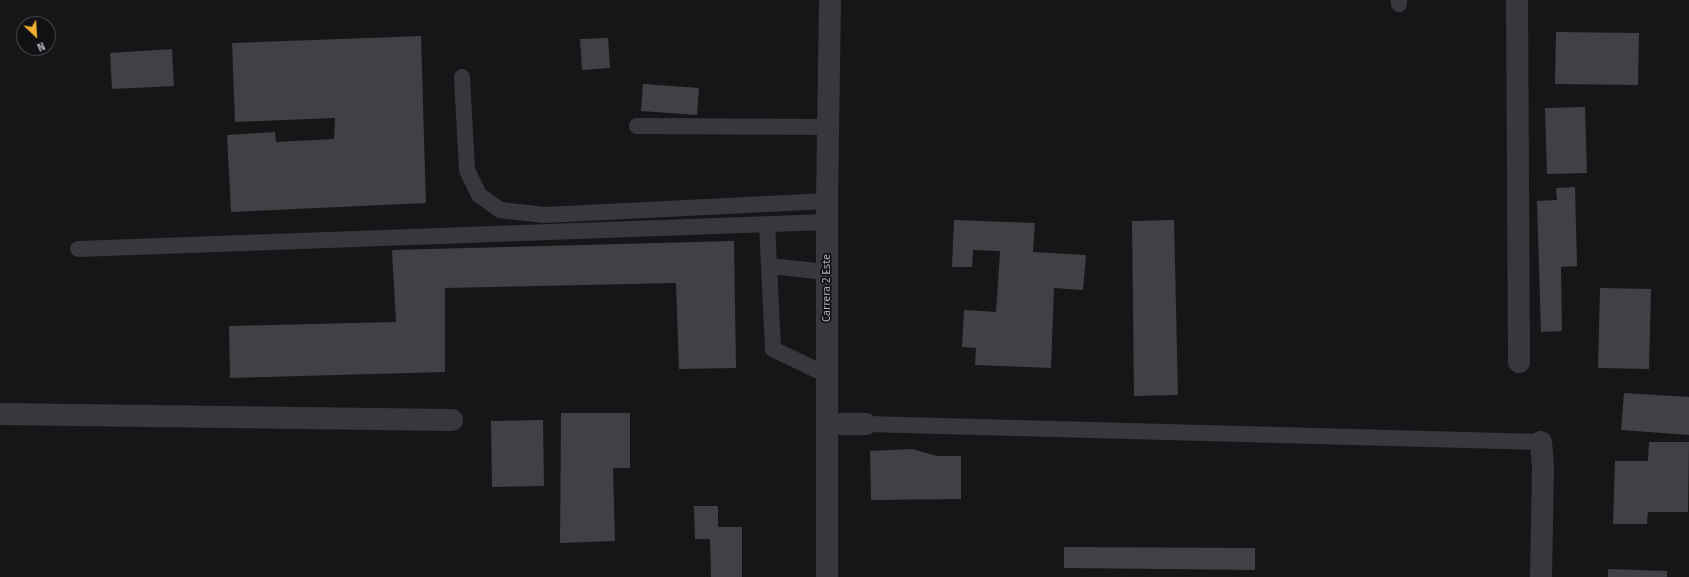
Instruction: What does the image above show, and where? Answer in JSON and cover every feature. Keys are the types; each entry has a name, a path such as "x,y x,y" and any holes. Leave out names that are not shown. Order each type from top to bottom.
{"street":[{"name":"Carrera 2 Este","path":"827,577 827,211 830,0"},
{"path":"1517,0 1519,362"},
{"path":"0,414 452,420"},
{"path":"827,424 866,424"},
{"path":"1541,442 1543,467 1541,577"}],"lane":[{"path":"462,77 467,170 479,195 500,210 545,215 827,211"},
{"path":"637,126 828,127"},
{"path":"78,249 767,224 827,211"},
{"path":"767,224 773,350 827,375"},
{"path":"769,266 827,272"},
{"path":"866,424 1541,442"}],"building":[{"path":"1556,32 1639,33 1638,85 1555,84"},
{"path":"421,36 426,203 231,212 227,135 275,132 276,142 334,139 335,118 235,122 232,43"},
{"path":"608,38 610,68 582,70 580,39"},
{"path":"172,49 174,86 112,89 110,53"},
{"path":"643,84 699,88 697,115 641,111"},
{"path":"1585,107 1587,173 1547,174 1545,108"},
{"path":"1575,187 1577,266 1561,267 1562,331 1541,332 1537,201 1557,200 1556,188"},
{"path":"954,220 1035,223 1033,252 1086,255 1083,290 1054,288 1051,368 975,365 976,348 962,347 964,310 996,312 1000,251 973,250 972,267 952,267"},
{"path":"1174,220 1178,395 1134,396 1132,221"},
{"path":"734,241 736,368 679,369 676,283 445,288 445,372 230,378 229,326 396,322 392,250"},
{"path":"1600,288 1651,289 1649,369 1598,368"},
{"path":"1624,393 1689,397 1689,435 1621,430"},
{"path":"561,413 630,413 630,468 613,468 615,541 560,543"},
{"path":"543,420 544,486 492,487 491,421"},
{"path":"1649,442 1689,442 1688,512 1648,512 1647,524 1613,524 1615,461 1648,461"},
{"path":"912,449 937,456 961,456 961,499 871,500 870,451"},
{"path":"694,506 718,506 718,527 742,527 742,577 711,577 710,539 695,539"},
{"path":"1064,547 1255,548 1255,570 1064,568"},
{"path":"1608,569 1667,571 1667,577 1608,577"}]}
